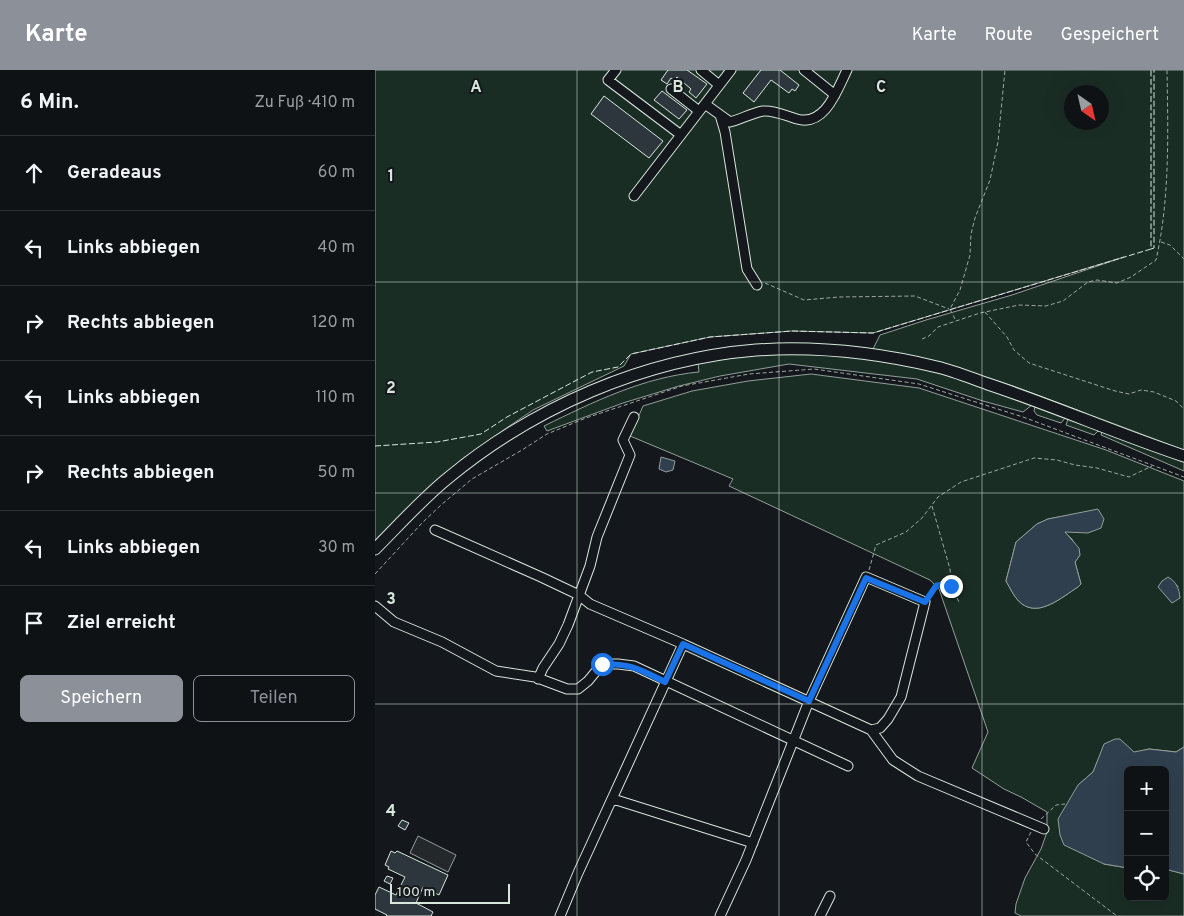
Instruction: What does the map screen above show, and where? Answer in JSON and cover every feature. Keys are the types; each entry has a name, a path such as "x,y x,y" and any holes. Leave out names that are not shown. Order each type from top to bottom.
{"main road":[{"path":"375,549 448,478 514,431 555,407 604,386 658,368 702,358 756,350 805,350 873,354 939,367 1059,408 1111,430 1184,456"}],"lane":[{"path":"616,70 608,80 681,135"},
{"path":"701,70 719,85"},
{"path":"634,196 731,70"},
{"path":"804,70 835,95"},
{"path":"671,89 730,122 764,111 782,114 799,120 812,120 822,114 835,95 847,70"},
{"path":"720,115 725,132 747,269 757,284"},
{"path":"538,678 559,644 590,566 597,537 630,455 623,440 634,417"},
{"path":"435,530 579,595 590,604 683,644 871,730 893,760 918,776 1040,827"},
{"path":"720,916 753,843 809,701 866,578 925,602 901,697 889,720 880,728 871,730"},
{"path":"375,606 394,622 442,642 495,671 538,678 567,689 578,689 588,681 602,664 634,666 847,766"},
{"path":"560,916 683,644"},
{"path":"613,799 753,843"},
{"path":"820,916 830,896"}],"path":[{"path":"950,309 960,290 970,255 971,234 975,218 990,180 998,142 1005,70"},
{"path":"922,339 929,336 938,327 985,312 1019,305 1046,306 1063,301 1088,282 1097,280 1117,283 1131,277 1156,260 1160,242 1165,192 1168,127 1167,70"},
{"path":"1160,242 1170,245 1184,259"},
{"path":"757,284 766,283 804,300 839,297 915,296 950,309 956,320"},
{"path":"985,312 1007,337 1014,350 1029,363 1115,391 1129,394 1141,390 1154,392 1177,402 1184,409"},
{"path":"375,574 441,505 472,479 547,434 586,418 682,386 749,374 814,369 919,384 1023,416 1184,477"},
{"path":"866,578 876,545 906,532 922,518 938,498 961,482 1034,458 1057,460 1097,468 1129,477 1154,465"},
{"path":"931,506 950,569 951,586 960,604"},
{"path":"925,602 936,586 943,584 951,586"},
{"path":"1065,804 1056,805 1026,842 1035,854 1117,916"}],"green space":[{"path":"375,70 1184,70 1184,450 1013,386 963,370 873,349 880,335 1012,295 1124,257 873,333 792,331 710,337 631,354 624,366 533,410 462,459 427,489 375,541"},
{"path":"785,354 868,358 924,369 980,384 1184,461 1184,471 1101,435 1102,432 1098,431 1094,435 1066,425 1068,419 1065,418 1061,423 1037,415 1034,411 1035,406 1032,405 1023,412 917,379 789,364 720,376 679,386 623,403 547,431 544,426 581,408 639,385 658,379 699,372 698,363 754,355"},
{"path":"811,374 919,388 1106,450 1184,481 1184,747 1176,752 1149,749 1134,753 1120,739 1105,744 1093,772 1078,785 1104,864 1124,867 1124,901 1169,901 1169,870 1184,874 1184,916 1021,916 1015,913 1016,904 1025,878 1041,849 1047,832 1047,812 1004,789 972,768 988,732 939,589 930,580 729,486 733,479 630,436 643,406 692,391 748,381","holes":["1098,510 1064,532 1072,539 1080,555 1075,562 1081,584 1058,600 1043,607 1036,608 1022,604 1006,581 1016,542 1037,524 1048,519","1178,586 1172,603 1159,587"]}],"shaded area":[{"path":"418,836 456,855 448,872 410,853"}],"water":[{"path":"661,457 675,461 673,470 666,472 659,469"},
{"path":"1098,509 1104,519 1101,528 1088,533 1065,532 1079,548 1080,555 1075,562 1081,584 1058,600 1043,607 1029,607 1019,602 1006,581 1016,542 1037,524 1048,519"},
{"path":"1168,577 1175,583 1180,595 1180,598 1172,603 1158,587"},
{"path":"1120,739 1134,752 1149,749 1176,752 1184,747 1184,874 1169,870 1169,766 1124,766 1124,867 1104,864 1064,845 1060,835 1058,819 1078,785 1093,772 1104,744"}],"building":[{"path":"668,70 687,70 707,84 696,98 689,92 691,89 677,77 674,80 671,78 667,84 661,80"},
{"path":"761,70 780,70 799,85 795,91 792,89 789,93 771,80 754,102 743,93"},
{"path":"662,91 687,110 679,119 654,100"},
{"path":"604,96 663,141 649,158 591,114"},
{"path":"402,820 409,823 405,830 398,826"},
{"path":"391,851 395,853 397,851 448,875 439,895 423,887 416,903 433,912 431,916 386,916 375,909 375,895 379,887 396,895 405,877 388,869 389,867 385,865"},
{"path":"387,876 393,878 390,884 384,881"}],"fence":[{"path":"375,446 437,442 481,434 507,417 592,372 618,367 631,354 710,337 792,331 873,333 1151,249 1151,70"},
{"path":"1151,249 1154,248 1154,70"}],"route":[{"path":"602,664 634,666 665,682 683,644 809,701 866,578 925,602 936,586 943,584 951,586"}]}
